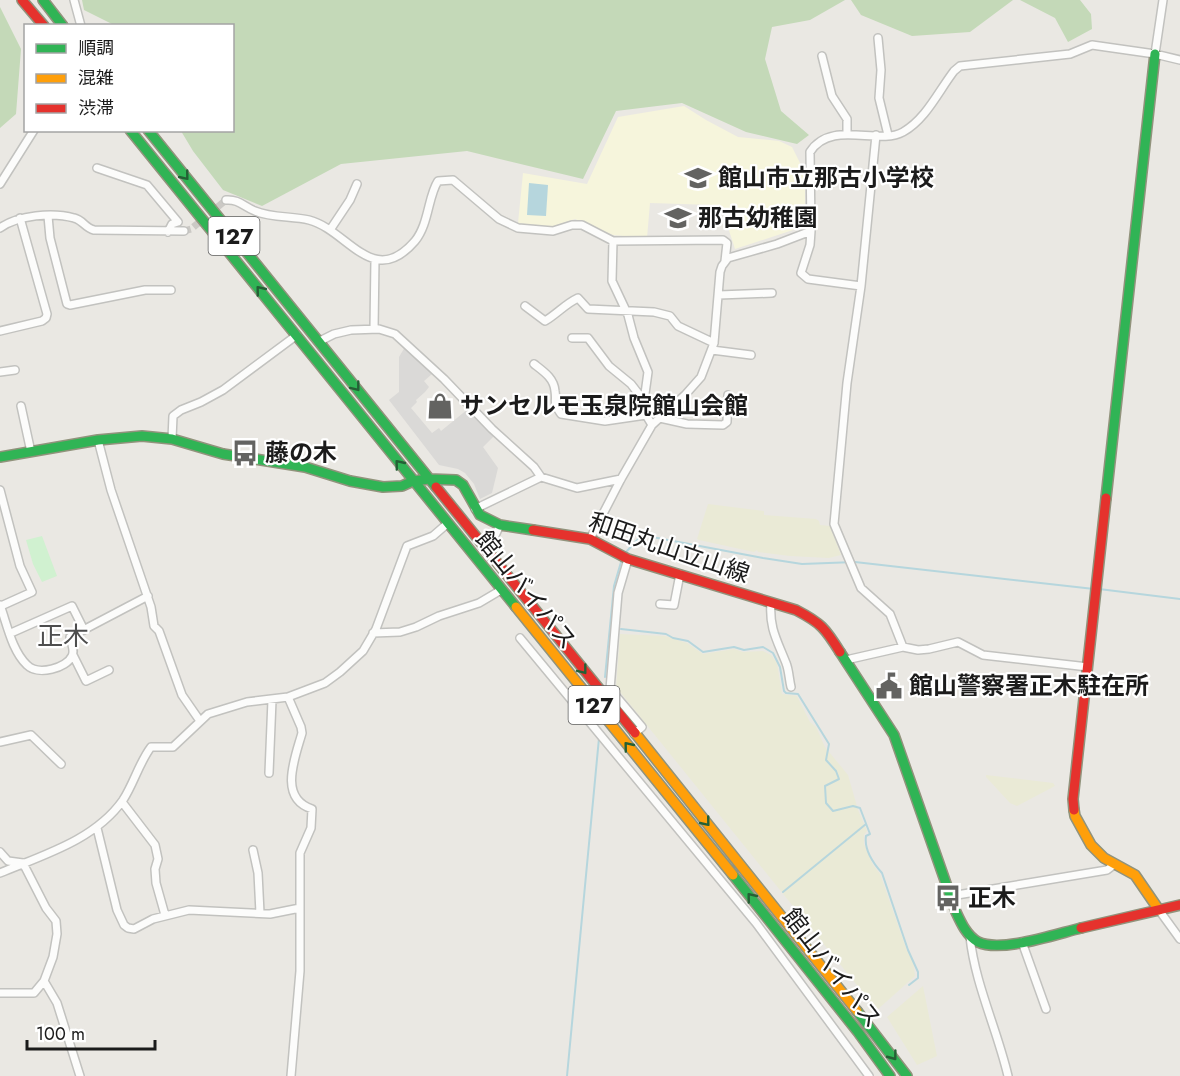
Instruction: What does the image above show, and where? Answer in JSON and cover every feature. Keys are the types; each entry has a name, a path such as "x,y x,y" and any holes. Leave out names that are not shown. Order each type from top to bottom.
{"main road":[{"path":"22,0 42,24"},
{"path":"43,0 61,24"},
{"path":"1155,54 1074,788 1075,816 1091,845 1104,858 1136,875 1159,910"},
{"name":"館山バイパス","path":"132,132 792,948 890,1076"},
{"name":"館山バイパス","path":"150,132 838,985 907,1076"},
{"name":"和田丸山立山線","path":"0,457 142,435 172,439 223,454 305,467 350,481 382,487 402,486 413,481 429,479 456,480 463,485 480,515 500,525 590,539 628,559 796,610 817,621 826,629 894,735 961,923 970,937"},
{"path":"970,937 994,946 1022,942 1180,905"}],"street":[{"path":"74,0 80,24"},
{"path":"1155,54 1163,0"},
{"path":"878,38 881,70 879,98 888,135"},
{"path":"861,286 808,279 801,273 810,245 810,152 816,144 847,134 901,133 923,115 960,66 1070,54 1092,45 1180,60"},
{"path":"822,56 832,96 847,119 847,134"},
{"path":"0,184 33,132"},
{"path":"876,135 861,286 847,383 834,524 861,588 890,614 903,647"},
{"path":"97,168 147,185 178,222 172,224 168,232"},
{"path":"226,200 234,199 255,212 309,220 330,230 361,255 384,260 407,249 417,238 430,208 435,185 447,179 453,180 499,219 518,228 554,231 572,225 582,225 613,241 723,240 726,243 725,261 720,272 713,346 701,377 652,425 590,539"},
{"path":"330,230 350,200 357,184"},
{"path":"48,216 50,238 67,304 145,290 171,290"},
{"path":"0,228 20,218 48,216 73,217 94,230 184,231"},
{"path":"0,331 46,318 20,218"},
{"path":"725,261 728,258 777,244 811,231"},
{"path":"613,241 612,280 648,372 644,401 646,415 652,425"},
{"path":"374,329 375,259"},
{"path":"719,295 772,293"},
{"path":"525,306 545,321 554,316 565,303 578,298 588,309 654,312 670,316 678,326 713,346 751,355"},
{"path":"320,341 334,334 374,329 395,333 534,467 541,477 577,488 621,479"},
{"path":"172,439 173,416 223,390 297,336"},
{"path":"572,338 588,338 609,366 632,384 644,401"},
{"path":"534,364 548,374 555,390 554,403 561,414 605,421 646,415"},
{"path":"0,372 15,370"},
{"path":"660,418 687,423 723,425 726,422 729,395"},
{"path":"21,406 31,452"},
{"path":"98,440 111,490 147,596 154,626 159,631 182,695 200,721"},
{"path":"476,509 541,477"},
{"path":"0,490 20,566 32,592 0,606 21,659 36,671 48,670 73,655"},
{"path":"0,873 50,853 97,828 122,802 151,747 173,747 208,714 257,700 288,697 325,683 340,672 363,651 373,633 406,546 433,536 448,523"},
{"path":"488,550 500,525"},
{"path":"628,559 618,593 610,689 642,727 634,734"},
{"path":"660,604 674,605 680,574"},
{"path":"373,633 400,632 416,627 439,615 479,603 501,590"},
{"path":"109,670 86,681 73,655 70,637 147,596"},
{"path":"771,603 770,625 787,666 791,687"},
{"path":"11,633 72,606 84,630"},
{"path":"520,638 756,923 869,1076"},
{"path":"846,660 903,647 918,650 958,642 984,655 1088,667"},
{"path":"288,697 302,733 291,771 291,785 297,800 304,807 312,809 311,828 300,853 300,971 291,1076"},
{"path":"269,773 272,700"},
{"path":"0,742 31,735 61,764"},
{"path":"122,802 155,845 158,859 155,880 165,915"},
{"path":"97,828 117,910 124,925 134,929 153,919 189,910 276,914 300,908"},
{"path":"253,850 258,873 260,913"},
{"path":"0,852 8,861 23,863"},
{"path":"0,993 34,993 44,981 53,957 57,934 56,921 46,908 23,863"},
{"path":"951,896 1107,870 1115,864"},
{"path":"1159,910 1180,939"},
{"path":"970,937 972,957 1001,1045 1008,1076"},
{"path":"1022,942 1046,1009"},
{"path":"44,981 57,1003 80,1076"}],"shaded area":[{"path":"82,0 845,0 810,20 772,27 765,59 781,111 809,135 797,144 746,132 682,103 616,111 583,179 467,151 341,164 262,206 223,190 182,132 234,132 234,24 112,24 84,10"},
{"path":"851,0 1013,0 970,32 912,36 861,15"},
{"path":"1020,0 1080,0 1091,14 1092,29 1068,42 1055,18"},
{"path":"0,7 21,49 16,114 0,128"},
{"name":"館山市立那古小学校","path":"684,106 738,137 779,141 792,147 805,173 805,226 735,249 724,215 713,205 650,203 647,238 613,235 575,219 551,227 518,223 523,173 587,184 618,117"},
{"path":"405,347 432,374 424,381 429,387 411,408 432,433 439,428 441,431 468,409 494,436 483,447 498,468 492,493 480,499 474,484 465,473 439,465 389,400 399,392 399,357"},
{"path":"708,504 764,511 764,515 816,519 820,525 830,526 841,555 829,558 790,556 757,550 754,552 699,540 697,539"},
{"path":"42,536 57,576 42,582 33,564 26,540"},
{"path":"620,634 665,636 687,643 703,654 734,649 743,652 763,651 771,655 777,663 782,694 797,696 825,747 848,775 867,831 864,835 864,844 873,865 880,874 907,951 913,960 915,976 877,1010 616,687"},
{"path":"986,775 1053,783 1055,786 1017,806 1010,803"},
{"path":"923,986 937,1056 917,1065 887,1017"}],"water":[{"path":"529,183 548,185 546,216 527,215"}],"waterway":[{"path":"626,552 641,536 647,536 802,564 855,562 1094,589"},
{"path":"605,677 614,586 621,562"},
{"path":"1099,589 1180,599"},
{"path":"621,629 666,634 688,641 703,652 734,647 744,650 763,647 773,653 780,667 784,691 798,694 829,744 826,760 836,771 839,779 825,786 826,803 833,811 853,806 860,808 870,834 866,836 868,851 882,873 908,950 918,972 918,978 909,985"},
{"path":"567,1076 599,738"},
{"path":"783,892 866,824"}],"tunnel":[{"path":"184,231 191,229 226,200"}],"traffic: fast":[{"path":"43,0 61,24"},
{"path":"1106,498 1155,54"},
{"path":"132,132 516,607"},
{"path":"150,132 436,487"},
{"path":"0,457 98,440 142,436 172,439 223,454 305,467 350,481 383,487 402,486 413,481 429,479 456,480 463,485 480,515 500,525 533,530"},
{"path":"840,652 894,735 956,912 962,925 971,936 978,942 988,945 1014,944 1081,928"},
{"path":"733,875 858,1032 890,1076"},
{"path":"857,1011 907,1076"}],"traffic: slow":[{"path":"516,607 733,875"},
{"path":"635,733 857,1011"},
{"path":"1074,810 1091,845 1104,858 1135,875 1159,910"}],"traffic: jam":[{"path":"22,0 42,24"},
{"path":"436,487 635,733"},
{"path":"1074,810 1073,799 1106,498"},
{"path":"533,530 590,539 628,559 796,610 822,627 840,652"},
{"path":"1081,928 1180,905"}],"place":[{"name":"館山市立那古小学校","path":"698,178"},
{"name":"那古幼稚園","path":"678,218"},
{"name":"サンセルモ玉泉院館山会館","path":"440,406"},
{"name":"藤の木","path":"245,453"},
{"name":"館山警察署正木駐在所","path":"889,686"},
{"name":"正木","path":"948,898"}],"district":[{"name":"正木","path":"63,636"}]}
